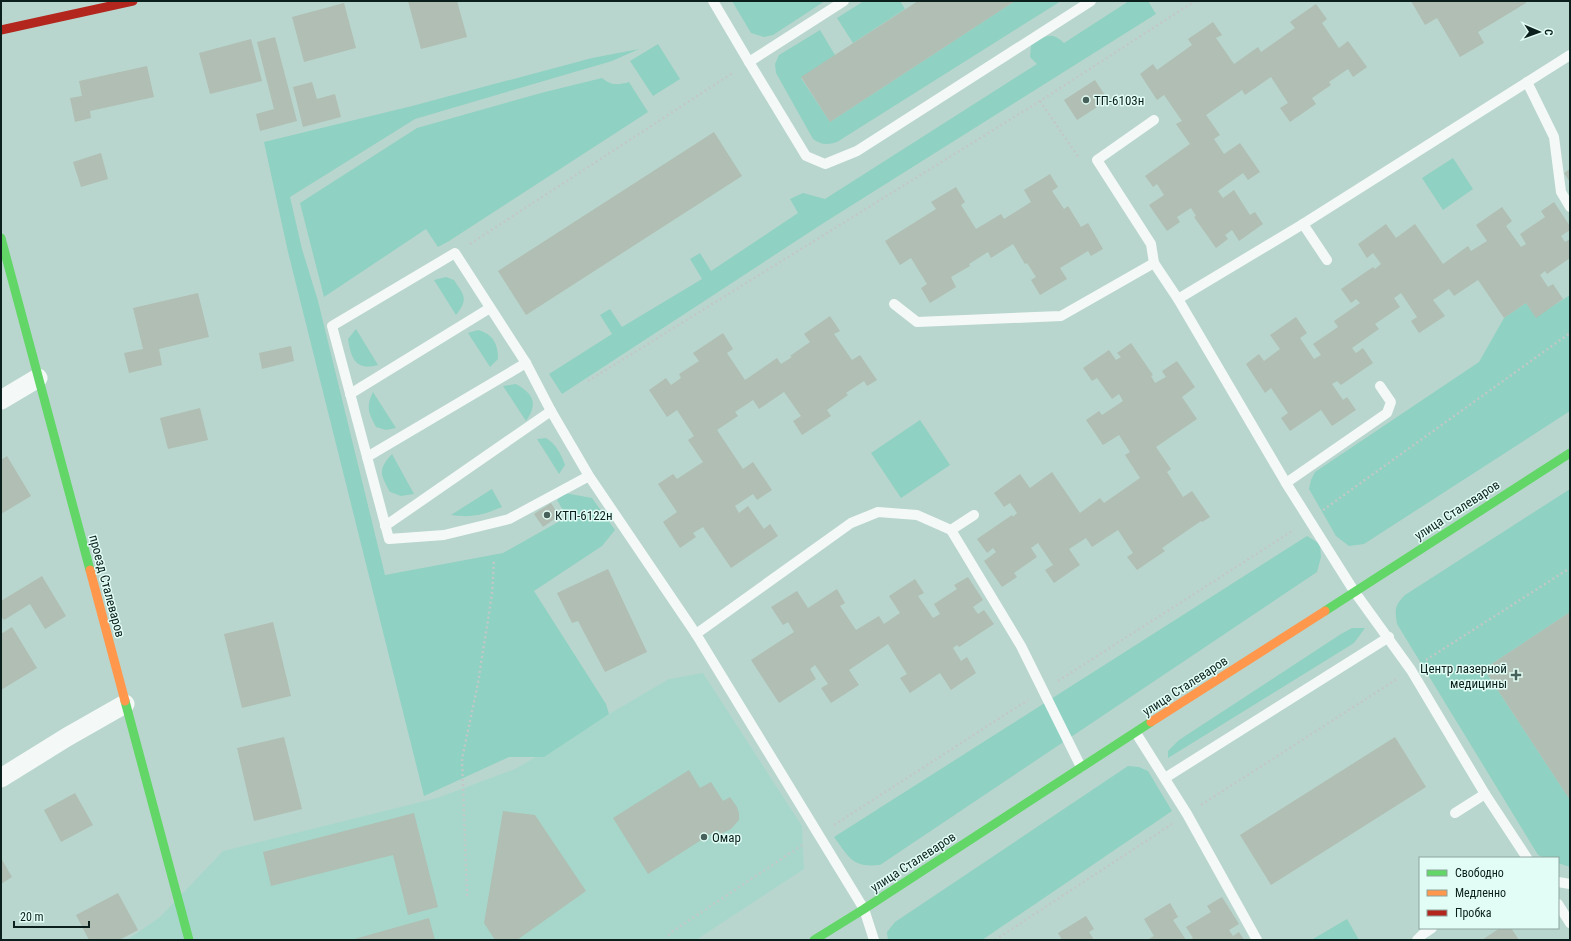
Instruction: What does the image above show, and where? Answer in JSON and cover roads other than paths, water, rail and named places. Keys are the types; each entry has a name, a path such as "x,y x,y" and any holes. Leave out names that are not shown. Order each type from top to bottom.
{"main road":[{"path":"1,30 133,1"},
{"name":"проезд Сталеваров","path":"1,238 189,940"},
{"name":"улица Сталеваров","path":"814,940 1570,453"}],"street":[{"path":"1,400 38,378"},
{"path":"1,778 67,737 125,704"}],"lane":[{"path":"713,1 806,156 825,164 857,151 1091,1"},
{"path":"749,62 844,1"},
{"path":"1178,299 1303,224 1570,55"},
{"path":"1527,82 1554,137 1561,192 1570,207"},
{"path":"1154,120 1097,160 1151,244 1154,263 1178,299 1286,483 1354,591 1389,637 1411,670 1485,794 1525,857"},
{"path":"1303,224 1328,260"},
{"path":"589,476 509,519 444,535 389,539 332,326 455,253 526,362 551,411 589,476 696,634 819,834 864,909 874,940"},
{"path":"894,304 917,322 1061,316 1154,263"},
{"path":"350,394 490,308"},
{"path":"367,457 526,362"},
{"path":"1286,483 1387,414 1391,402 1380,386"},
{"path":"385,526 551,411"},
{"path":"696,634 851,522 878,512 918,515 951,530 1021,646 1081,767"},
{"path":"951,530 974,515"},
{"path":"1165,778 1389,637"},
{"path":"1136,732 1187,814 1257,940"},
{"path":"1455,813 1485,794"},
{"path":"1559,882 1570,884"},
{"path":"1559,906 1570,923"},
{"path":"1417,940 1430,929"}],"place":[{"name":"ТП-6103н","path":"1086,100"},
{"name":"КТП-6122н","path":"547,515"},
{"name":"Центр лазерной медицины","path":"1516,675"},
{"name":"Омар","path":"704,837"}]}
